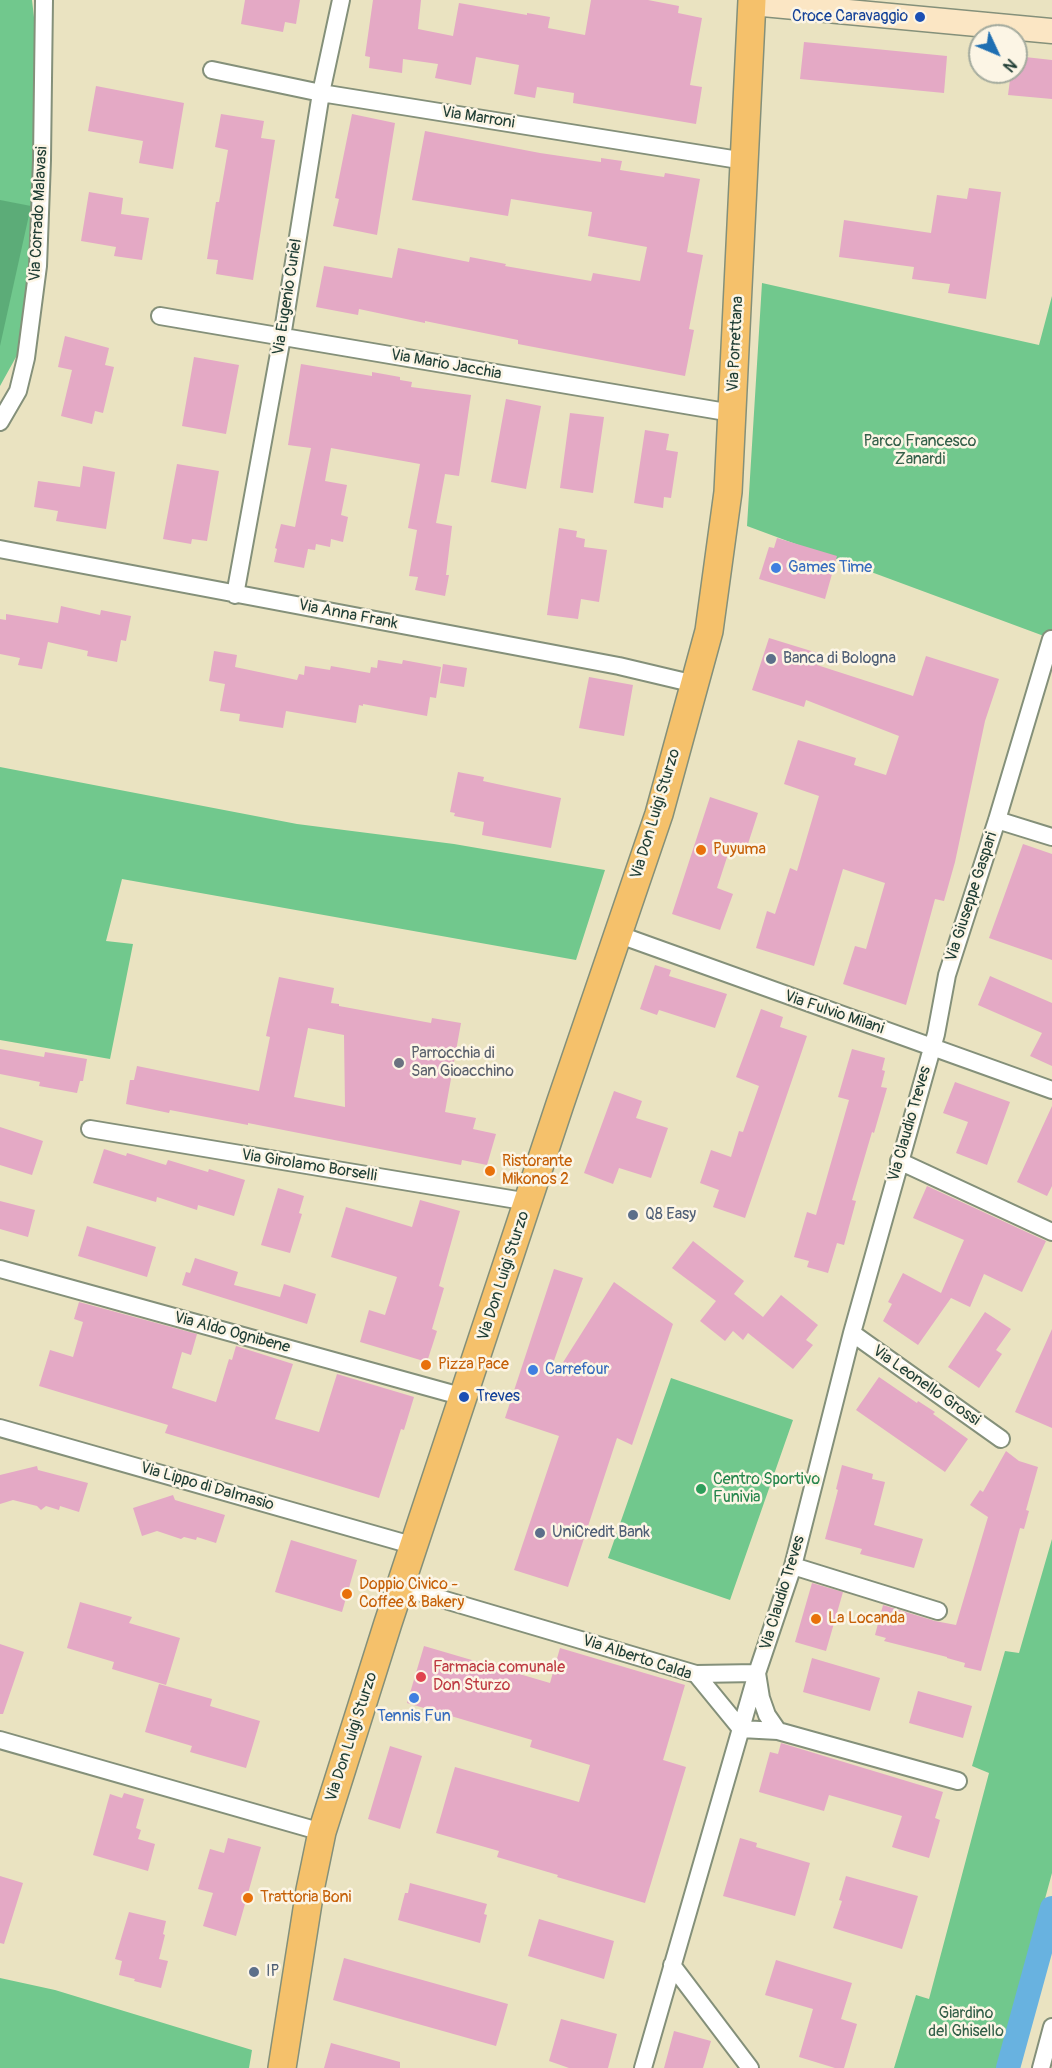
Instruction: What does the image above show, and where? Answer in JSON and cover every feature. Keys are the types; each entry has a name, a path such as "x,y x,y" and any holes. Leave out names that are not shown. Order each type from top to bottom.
{"main road":[{"path":"752,1 1052,31"},
{"name":"Via Porrettana","path":"694,684 708,631 728,492 752,1"},
{"name":"Via Don Luigi Sturzo","path":"282,2068 310,1890 322,1832 617,934 659,814 694,684"}],"street":[{"name":"Via Corrado Malavasi","path":"0,422 18,391 26,358 38,266 44,0"},
{"name":"Via Eugenio Curiel","path":"235,595 282,337 321,93 341,0"},
{"name":"Via Marroni","path":"213,70 321,93 745,161"},
{"name":"Via Mario Jacchia","path":"160,316 732,413"},
{"name":"Via Anna Frank","path":"0,549 619,666 694,684"},
{"name":"Via Giuseppe Gaspari","path":"947,975 997,820 1051,639"},
{"name":"Via Giuseppe Gaspari","path":"997,820 1052,837"},
{"name":"Via Fulvio Milani","path":"617,934 1052,1090"},
{"name":"Via Claudio Treves","path":"643,2068 757,1673 793,1566 852,1333 932,1047 947,975"},
{"name":"Via Girolamo Borselli","path":"90,1129 529,1202"},
{"path":"899,1161 1052,1232"},
{"name":"Via Aldo Ognibene","path":"0,1269 464,1397"},
{"name":"Via Leonello Grossi","path":"852,1333 1001,1439"},
{"name":"Via Lippo di Dalmasio","path":"0,1428 415,1546"},
{"path":"793,1566 938,1611"},
{"name":"Via Alberto Calda","path":"401,1587 696,1674 741,1729"},
{"path":"696,1674 757,1673 760,1698 767,1715 778,1731"},
{"path":"741,1729 778,1731 958,1781"},
{"path":"0,1740 322,1832"},
{"path":"672,1965 750,2068"},
{"path":"1041,2068 1052,2027"}],"green space":[{"path":"0,0 32,0 43,95 26,339 0,386"},
{"path":"0,200 31,206 0,346"},
{"name":"Parco Francesco Zanardi","path":"762,283 1039,345 1052,296 1052,639 747,526"},
{"path":"0,767 297,824 454,844 605,870 576,960 122,879 106,941 133,944 110,1059 0,1040"},
{"name":"Centro Sportivo Funivia","path":"671,1378 793,1420 730,1600 608,1558"},
{"name":"Giardino del Ghisello","path":"1052,1539 1052,1873 999,2068 894,2068 916,1995 929,1999 989,1773 972,1766 1005,1651 1019,1653"},
{"path":"0,1978 55,1990 252,2050 249,2068 0,2068"}],"building":[{"path":"245,0 300,0 296,24 285,22 283,32 241,24"},
{"path":"373,0 421,0 418,29 453,36 459,3 550,17 548,28 585,35 591,0 648,0 679,6 678,13 702,18 690,85 702,87 696,124 573,103 574,93 537,87 535,98 514,94 519,65 476,57 471,85 435,78 438,64 403,59 402,73 369,68 370,57 365,56"},
{"path":"804,42 947,56 944,93 800,79"},
{"path":"1028,57 1052,60 1052,99 1008,95 1009,84 1028,84"},
{"path":"96,86 184,103 173,169 139,163 143,141 88,131"},
{"path":"221,114 264,121 261,138 275,140 253,280 216,274 218,260 207,259 216,202 219,202 228,150 215,147"},
{"path":"352,114 395,123 377,235 333,226 339,199 335,198"},
{"path":"425,131 540,153 601,162 601,158 622,161 620,170 664,177 665,173 700,179 687,252 703,255 689,329 694,330 685,376 518,344 518,340 425,321 425,323 359,309 358,315 316,307 324,266 392,278 398,248 469,262 470,257 506,264 505,266 591,281 593,273 640,281 647,247 588,236 592,212 511,199 508,216 412,200"},
{"path":"969,188 1001,192 986,299 948,293 950,284 912,279 914,267 839,257 844,220 931,233 937,195 967,199"},
{"path":"89,192 123,198 121,214 149,218 142,260 114,256 116,247 81,241"},
{"path":"65,336 109,348 105,365 114,367 103,413 95,411 92,424 61,416 72,370 58,367"},
{"path":"194,357 239,365 226,434 182,426"},
{"path":"301,364 372,376 372,372 400,377 400,380 412,382 411,387 471,395 459,476 445,474 436,523 452,526 446,575 449,575 445,596 415,590 418,577 409,576 417,530 408,528 420,464 331,448 325,481 347,485 341,515 348,517 343,542 331,539 330,547 316,544 315,550 308,549 304,568 274,562 281,524 295,527 311,448 288,445"},
{"path":"506,399 541,406 526,489 491,482"},
{"path":"570,413 604,417 593,493 560,488"},
{"path":"645,430 669,434 666,450 678,452 671,498 664,497 663,508 634,503"},
{"path":"177,464 219,471 207,541 192,539 191,544 163,539"},
{"path":"83,466 115,472 106,529 56,521 58,511 34,507 38,481 80,487"},
{"path":"559,528 577,531 576,537 585,539 584,547 607,550 599,602 581,599 578,619 547,615"},
{"path":"777,538 837,556 825,599 759,579 769,547 774,548"},
{"path":"61,606 100,615 101,610 131,616 126,641 121,640 117,662 87,656 88,651 48,642 42,669 18,665 20,658 0,654 0,619 6,620 6,614 58,623"},
{"path":"769,638 821,654 817,665 913,696 926,656 999,679 985,721 955,862 944,901 935,899 906,1005 843,984 855,946 866,949 885,883 843,869 814,966 756,948 767,911 775,914 790,868 797,871 819,796 784,784 798,740 856,758 854,765 886,775 899,736 806,700 804,707 752,690"},
{"path":"214,651 237,655 235,667 297,680 299,674 304,675 305,666 330,670 331,666 370,673 371,667 377,668 378,660 402,664 403,660 441,667 436,698 430,697 427,716 363,704 363,706 359,705 356,723 286,711 283,728 239,721 240,714 220,711 225,684 209,681"},
{"path":"443,664 467,668 464,687 440,683"},
{"path":"589,677 633,685 624,736 579,728"},
{"path":"458,772 484,777 483,781 561,798 551,848 482,835 484,822 454,816 455,813 450,812"},
{"path":"710,797 758,813 746,850 731,845 717,888 733,894 720,930 672,914"},
{"path":"1023,844 1052,854 1052,960 989,938"},
{"path":"655,965 671,970 669,976 727,994 715,1028 659,1010 657,1015 640,1009"},
{"path":"990,976 1052,1003 1052,1066 1030,1056 1042,1033 978,1005"},
{"path":"279,977 334,988 331,1003 339,1004 339,1006 431,1023 432,1018 461,1023 445,1112 476,1118 473,1129 496,1134 487,1165 462,1160 461,1165 248,1123 248,1125 170,1110 169,1113 126,1104 130,1080 134,1080 137,1066 259,1091 270,1037 266,1036","holes":["308,1028 344,1035 345,1107 294,1097"]},
{"path":"761,1009 783,1017 780,1027 807,1036 745,1218 713,1207 719,1190 700,1183 711,1150 731,1157 739,1131 743,1132 759,1086 736,1077"},
{"path":"0,1049 44,1057 45,1052 87,1059 83,1081 80,1081 77,1093 39,1086 40,1082 0,1074"},
{"path":"852,1049 885,1058 881,1087 887,1088 852,1200 856,1201 844,1245 837,1243 828,1273 807,1267 809,1261 794,1257 807,1212 816,1215 849,1100 838,1097"},
{"path":"955,1082 1010,1102 987,1165 956,1153 968,1122 943,1113"},
{"path":"614,1091 642,1101 636,1118 668,1128 651,1178 619,1168 613,1184 584,1173"},
{"path":"1052,1106 1052,1186 1047,1196 1017,1182"},
{"path":"0,1127 43,1141 32,1175 0,1165"},
{"path":"104,1149 126,1156 127,1153 166,1165 168,1160 208,1172 209,1169 245,1180 234,1216 198,1205 197,1210 157,1197 156,1202 93,1183"},
{"path":"927,1186 1046,1241 1022,1292 984,1274 970,1307 951,1298 918,1345 883,1321 892,1304 888,1302 903,1273 941,1293 964,1240 913,1218"},
{"path":"278,1188 304,1196 299,1213 302,1214 290,1253 261,1245"},
{"path":"420,1200 460,1211 439,1286 444,1288 432,1329 437,1331 427,1362 360,1342 369,1310 385,1315 397,1277 331,1257 346,1207 412,1227"},
{"path":"0,1201 35,1210 28,1237 0,1229"},
{"path":"87,1226 156,1247 147,1277 78,1256"},
{"path":"693,1241 744,1281 734,1294 763,1317 781,1295 818,1325 806,1340 813,1345 793,1369 748,1333 743,1340 733,1331 725,1341 700,1321 716,1301 672,1268"},
{"path":"195,1258 238,1272 234,1285 280,1297 284,1284 316,1294 307,1324 182,1285 186,1272 190,1273"},
{"path":"554,1269 583,1278 550,1372 555,1375 614,1282 673,1324 632,1445 617,1438 568,1587 514,1570 559,1436 505,1418"},
{"path":"79,1302 197,1334 191,1355 182,1352 172,1388 216,1402 229,1359 232,1360 236,1346 293,1364 275,1419 319,1432 337,1374 414,1397 404,1430 401,1429 379,1498 165,1433 168,1425 39,1386 50,1350 73,1357 83,1322 74,1319"},
{"path":"985,1312 1011,1329 996,1350 1002,1354 979,1388 948,1367"},
{"path":"1052,1329 1052,1428 1015,1412"},
{"path":"879,1377 917,1403 918,1401 935,1412 933,1414 968,1439 945,1472 856,1410"},
{"path":"1006,1451 1019,1461 1038,1467 1026,1510 1029,1511 1024,1529 1020,1528 981,1671 964,1667 965,1663 947,1657 884,1641 886,1638 875,1635 883,1605 956,1625 988,1517 970,1505 980,1490 983,1492"},
{"path":"842,1465 873,1474 872,1479 885,1482 874,1525 923,1539 914,1568 860,1554 862,1549 825,1539"},
{"path":"37,1466 38,1470 88,1483 79,1512 60,1506 59,1510 46,1506 41,1510 37,1506 13,1500 0,1504 0,1475"},
{"path":"173,1495 175,1500 225,1515 216,1543 197,1537 196,1540 184,1537 181,1539 157,1531 142,1536 133,1508"},
{"path":"291,1540 357,1560 342,1612 275,1592"},
{"path":"812,1583 843,1592 826,1651 795,1642"},
{"path":"80,1602 132,1617 129,1623 180,1638 166,1685 112,1669 114,1662 67,1648"},
{"path":"0,1644 24,1652 3,1714 0,1714"},
{"path":"424,1646 550,1683 560,1648 685,1685 663,1760 686,1767 645,1903 497,1857 499,1851 436,1833 455,1767 579,1802 590,1765 530,1747 532,1740 407,1703"},
{"path":"812,1658 880,1678 870,1711 803,1692"},
{"path":"159,1684 212,1699 210,1706 260,1721 246,1768 190,1752 192,1746 145,1732"},
{"path":"918,1691 972,1706 963,1738 909,1723"},
{"path":"781,1743 943,1792 935,1818 940,1820 929,1858 892,1847 902,1816 829,1795 824,1811 759,1792 770,1752 778,1754"},
{"path":"390,1746 422,1756 400,1829 368,1819"},
{"path":"124,1793 144,1799 136,1828 141,1830 138,1839 155,1844 148,1871 93,1855 110,1794 122,1798"},
{"path":"228,1838 261,1847 236,1936 203,1926 213,1893 198,1889 210,1849 224,1853"},
{"path":"740,1838 757,1843 756,1847 810,1863 795,1916 723,1896"},
{"path":"0,1876 23,1883 4,1944 0,1943"},
{"path":"846,1876 918,1896 902,1949 833,1928 842,1901 839,1900"},
{"path":"410,1883 487,1904 484,1914 487,1915 480,1943 398,1920"},
{"path":"129,1912 166,1921 159,1959 168,1961 161,1988 119,1975 122,1961 115,1959"},
{"path":"539,1919 614,1941 604,1979 528,1956"},
{"path":"344,1958 508,2004 496,2046 333,2000"},
{"path":"776,1960 852,1983 841,2019 857,2024 844,2068 835,2068 799,2057 813,2009 765,1995"},
{"path":"561,2019 617,2034 608,2068 569,2068 549,2061"},
{"path":"674,2031 711,2041 703,2068 664,2068"},
{"path":"331,2043 400,2062 400,2068 324,2068"}],"waterway":[{"path":"1008,2068 1052,1908"}],"place":[{"name":"Croce Caravaggio","path":"920,17"},
{"name":"Games Time","path":"776,568"},
{"name":"Banca di Bologna","path":"771,659"},
{"name":"Puyuma","path":"701,850"},
{"name":"Parrocchia di San Gioacchino","path":"399,1063"},
{"name":"Ristorante Mikonos 2","path":"490,1171"},
{"name":"Q8 Easy","path":"633,1215"},
{"name":"Pizza Pace","path":"426,1365"},
{"name":"Carrefour","path":"533,1370"},
{"name":"Treves","path":"464,1397"},
{"name":"Centro Sportivo Funivia","path":"701,1489"},
{"name":"UniCredit Bank","path":"540,1533"},
{"name":"Doppio Civico - Coffee & Bakery","path":"347,1594"},
{"name":"La Locanda","path":"816,1619"},
{"name":"Farmacia comunale Don Sturzo","path":"421,1677"},
{"name":"Tennis Fun","path":"414,1698"},
{"name":"Trattoria Boni","path":"248,1898"},
{"name":"IP","path":"254,1972"}]}
